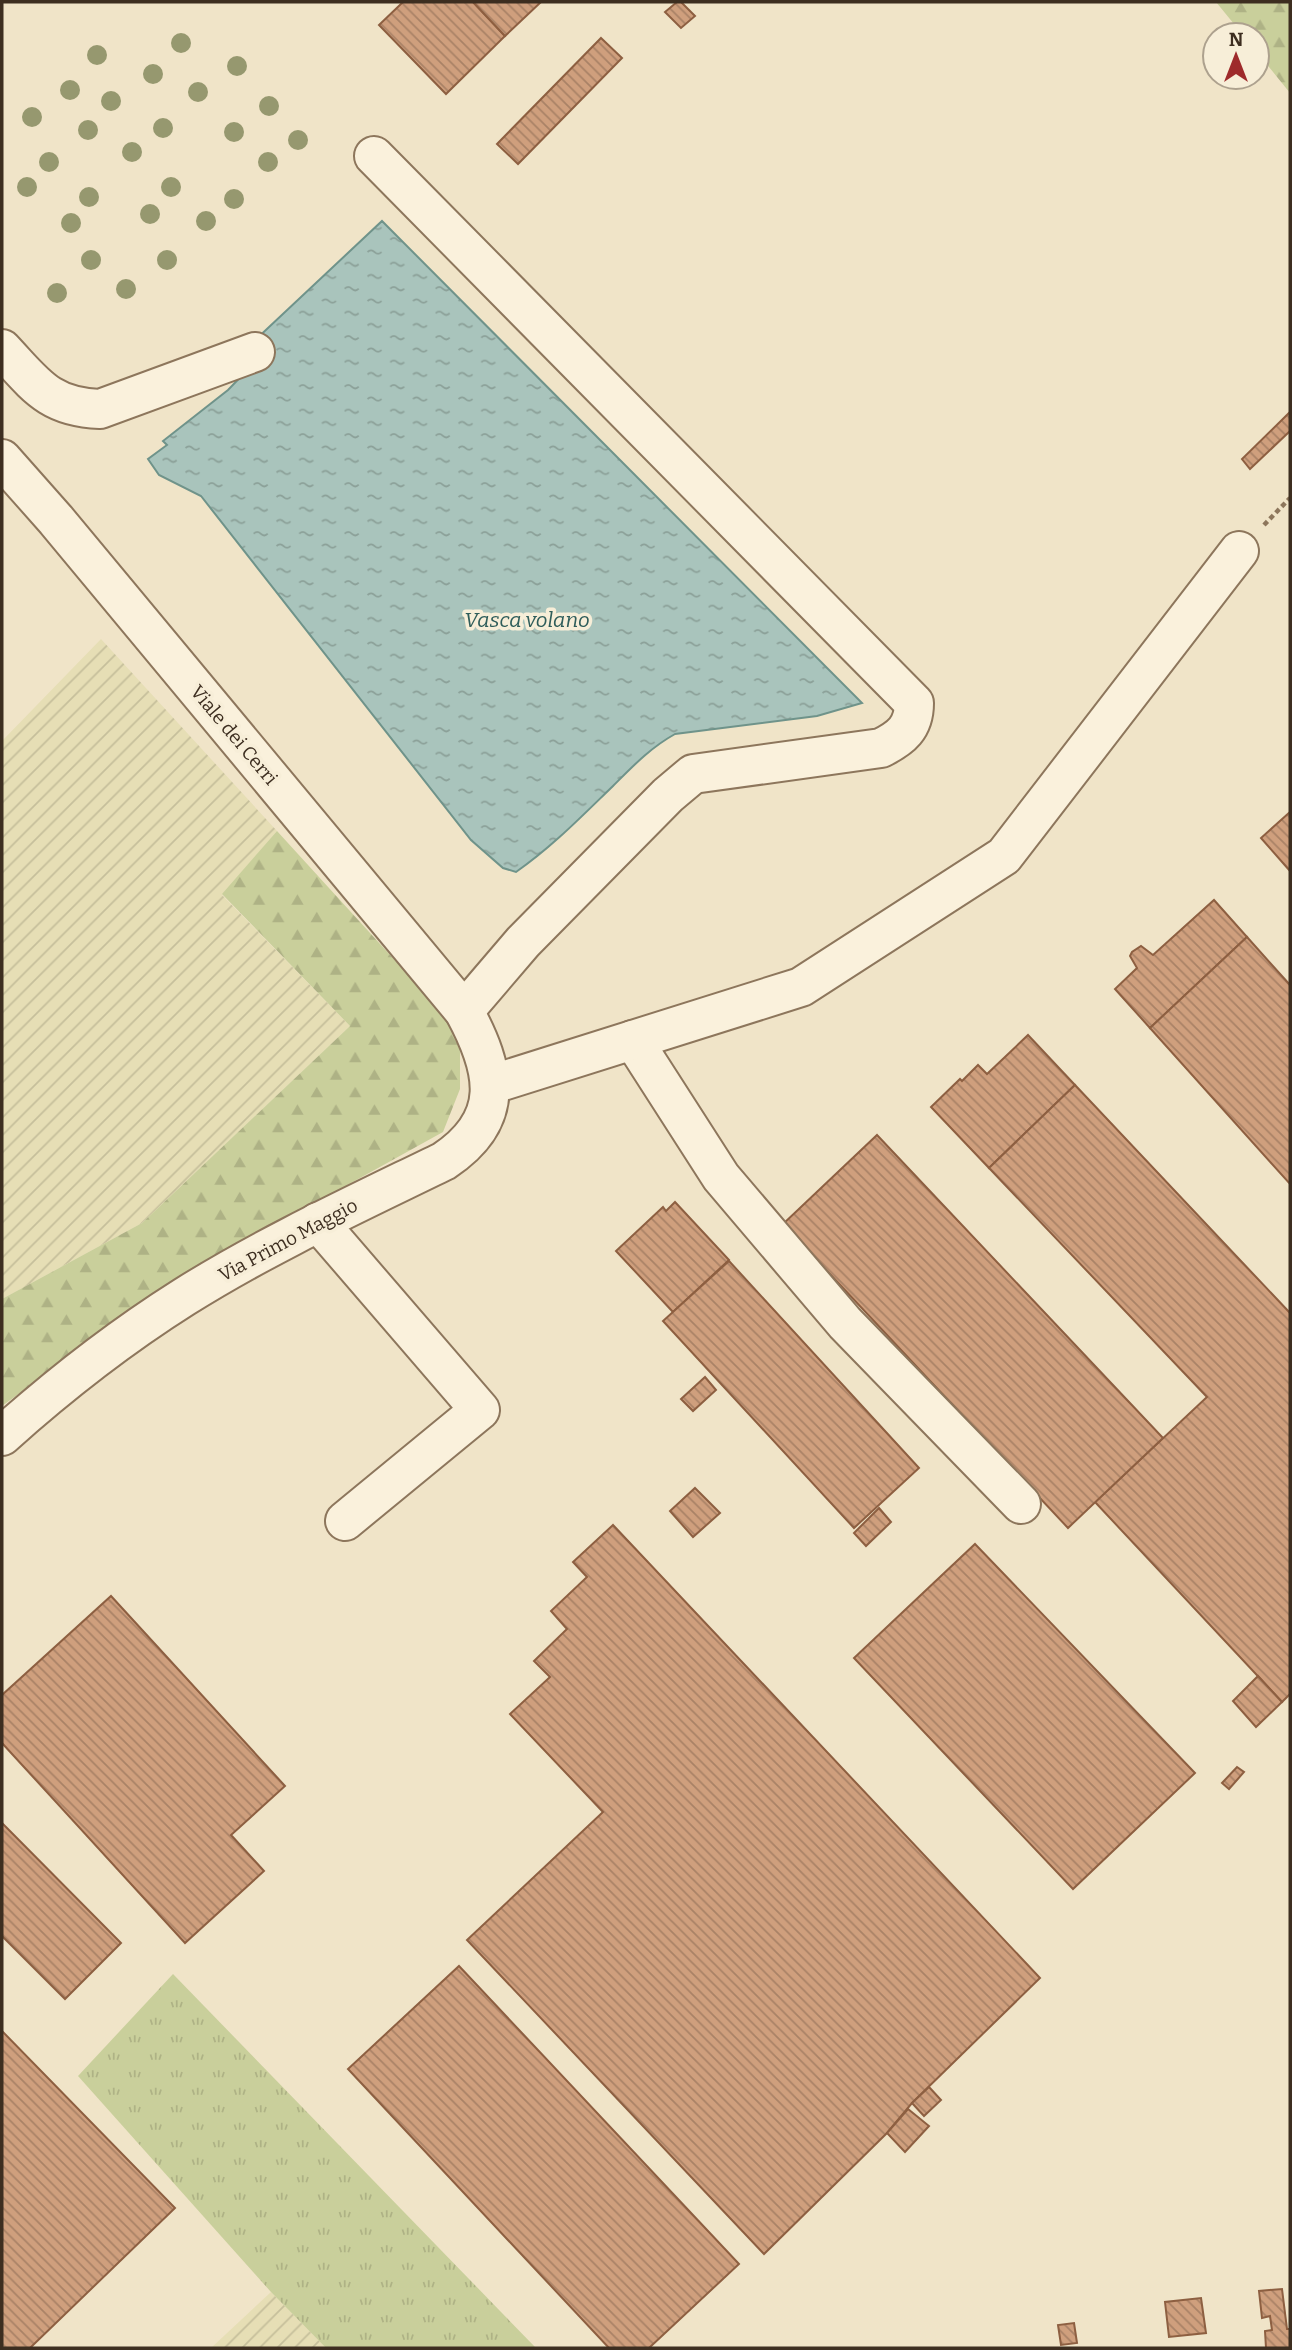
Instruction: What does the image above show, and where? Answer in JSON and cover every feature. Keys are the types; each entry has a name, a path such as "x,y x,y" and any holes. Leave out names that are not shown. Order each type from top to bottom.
{"street":[{"path":"374,156 915,704 911,725 899,739 881,748 693,774 668,795 523,942 464,1011"},
{"path":"2,349 46,394 60,403 79,408 100,409 255,352"},
{"name":"Viale dei Cerri","path":"2,459 464,1011"},
{"path":"490,1085 801,987 1004,856 1239,551"},
{"name":"Via Primo Maggio","path":"2,1436 63,1384 153,1318 227,1272 318,1222 444,1161 460,1150 473,1137 482,1121 490,1085 488,1066 480,1041 464,1011"},
{"path":"633,1040 721,1177 845,1323 1021,1504"},
{"path":"318,1222 480,1410 345,1521"}],"shaded area":[{"path":"101,639 277,831 222,895 350,1026 142,1223 2,1299 2,741"},
{"path":"271,2292 326,2348 211,2348"}],"green space":[{"path":"1216,2 1290,2 1290,93 1271,69 1271,21 1232,21"},
{"path":"277,831 443,1013 460,1050 460,1089 443,1132 174,1281 2,1406 2,1299 142,1223 350,1026 222,894"},
{"path":"173,1974 536,2348 326,2348 271,2292 78,2076"}],"water":[{"name":"Vasca volano","path":"382,221 862,703 817,716 675,734 642,758 566,831 516,872 503,868 471,840 201,496 159,475 148,459 167,445 163,441 228,390 255,362 253,342"}],"building":[{"path":"403,2 473,2 505,36 446,94 379,25"},
{"path":"473,2 541,2 505,36"},
{"path":"677,2 681,2 695,16 681,28 665,12"},
{"path":"601,38 622,58 518,164 497,144"},
{"path":"1290,412 1290,431 1250,469 1242,459"},
{"path":"1290,812 1290,871 1261,838"},
{"path":"1214,900 1247,937 1150,1028 1115,989 1137,968 1130,956 1132,952 1141,946 1153,955"},
{"path":"1247,937 1290,985 1290,1184 1150,1028"},
{"path":"1028,1035 1075,1085 989,1168 931,1107 978,1065 987,1074"},
{"path":"1075,1085 1290,1313 1290,1694 1282,1702 1095,1502 1207,1397 989,1168"},
{"path":"877,1135 1163,1438 1068,1528 783,1224"},
{"path":"675,1202 729,1260 673,1312 616,1251 663,1207 666,1211"},
{"path":"729,1261 919,1468 854,1528 663,1321"},
{"path":"705,1377 716,1390 693,1411 681,1399"},
{"path":"695,1488 720,1513 693,1537 670,1511"},
{"path":"879,1508 891,1522 866,1546 854,1533"},
{"path":"613,1525 1040,1978 912,2103 887,2133 764,2254 467,1940 603,1812 510,1714 550,1677 534,1661 567,1629 551,1611 587,1577 573,1562"},
{"path":"975,1544 1195,1773 1073,1889 854,1658"},
{"path":"111,1596 285,1786 231,1835 264,1871 185,1943 2,1743 2,1695"},
{"path":"1258,1676 1282,1702 1256,1727 1233,1701"},
{"path":"1237,1767 1244,1772 1229,1789 1222,1783"},
{"path":"2,1823 121,1943 65,1999 2,1936"},
{"path":"459,1966 739,2264 649,2348 609,2348 348,2069"},
{"path":"2,2031 175,2208 30,2348 2,2348"},
{"path":"929,2087 941,2100 924,2116 912,2103"},
{"path":"908,2109 929,2126 905,2152 887,2133"},
{"path":"1282,2289 1287,2329 1290,2329 1290,2348 1266,2348 1265,2331 1272,2330 1270,2316 1262,2318 1259,2291"},
{"path":"1201,2298 1206,2333 1169,2337 1165,2302"},
{"path":"1074,2323 1077,2343 1061,2345 1058,2325"}]}
